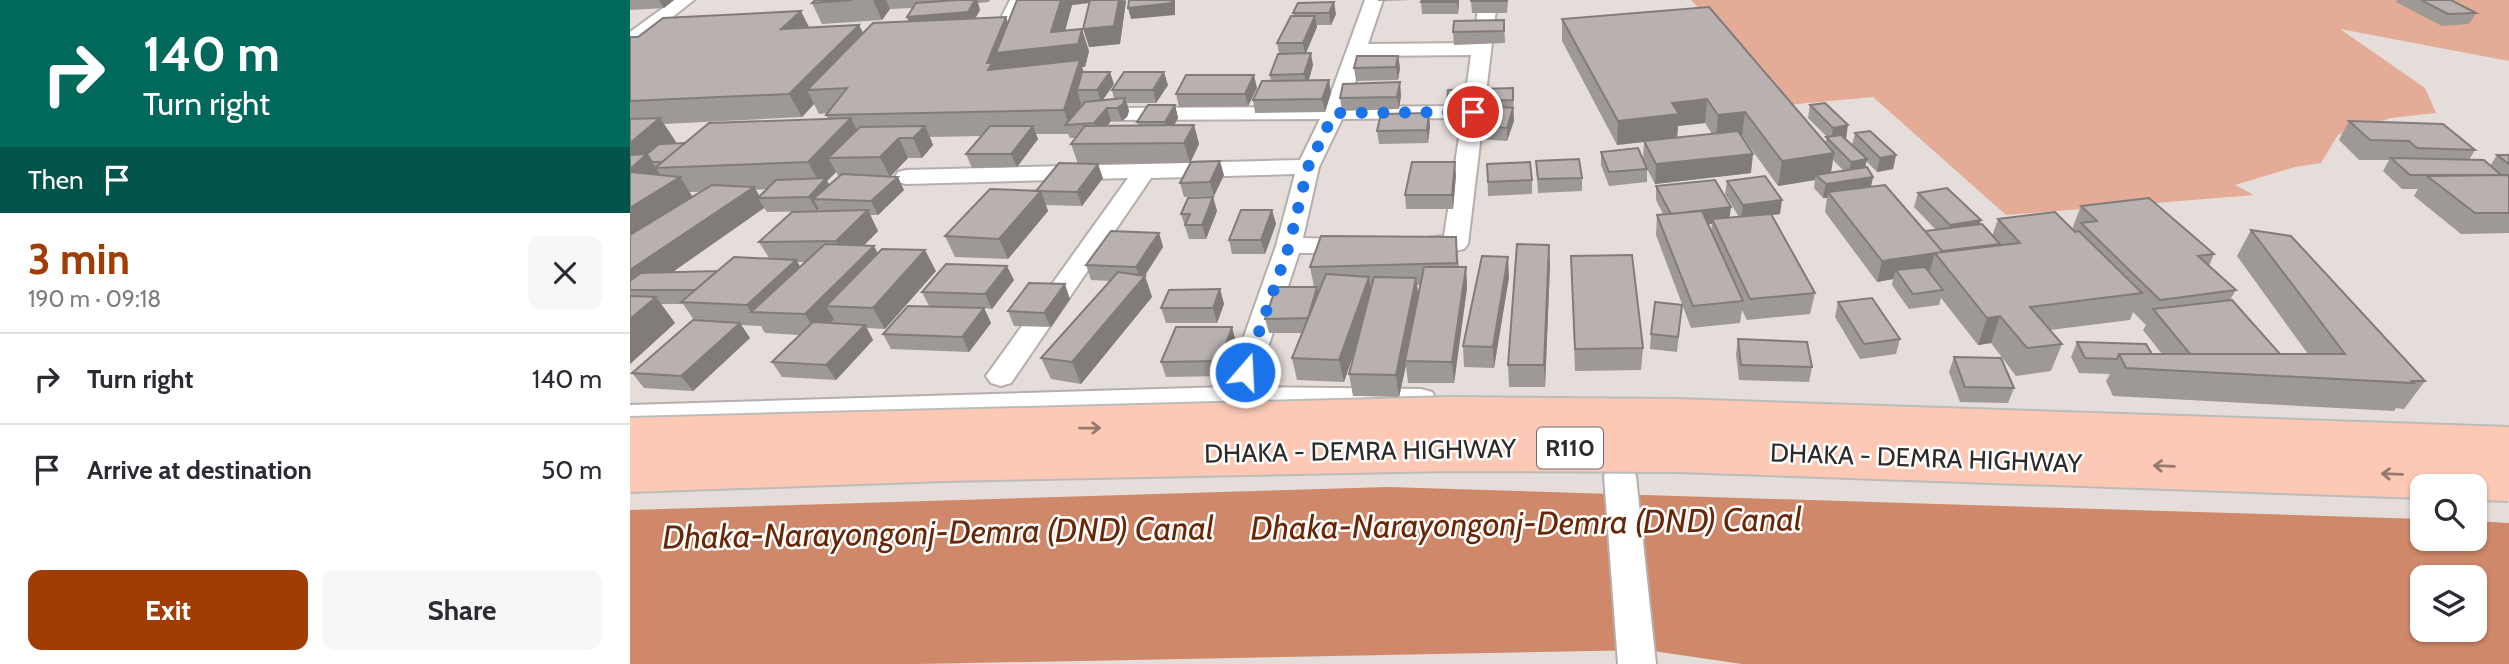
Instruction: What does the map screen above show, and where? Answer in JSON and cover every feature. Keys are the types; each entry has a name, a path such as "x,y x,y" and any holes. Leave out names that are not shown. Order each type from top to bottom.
{"main road":[{"name":"DHAKA - DEMRA HIGHWAY","path":"630,442 976,430 1495,421 1675,422 2509,450"},
{"name":"DHAKA - DEMRA HIGHWAY","path":"630,469 933,458 1451,448 1678,449 2509,478"}],"street":[{"path":"630,41 685,0"},
{"path":"1237,397 1289,246 1308,167 1334,113 1374,0"},
{"path":"1399,244 1455,244 1488,9"},
{"path":"1357,50 1482,50"},
{"path":"1100,114 1473,112"},
{"path":"906,177 1308,167"},
{"path":"1001,376 1146,169"},
{"path":"1289,246 1372,245"},
{"path":"630,416 1237,397 1617,401 2509,430"},
{"path":"1617,401 1631,472 1620,482 1637,662"}],"lane":[{"path":"986,32 999,31 1014,0"}],"shaded area":[{"path":"1691,0 2509,0 2509,61 2340,29 2425,88 2436,113 2391,118 2338,135 2321,163 2295,167 2235,185 2254,195 2006,215 1873,97 1786,105"}],"water":[{"name":"Dhaka-Narayongonj-Demra (DND) Canal","path":"1388,487 2410,519 2410,551 2487,551 2487,522 2509,523 2509,664 1742,664 1646,650 919,664 630,664 630,510"}],"building":[{"path":"815,0 852,0 812,3"},
{"path":"975,0 968,12 907,17 916,3"},
{"path":"1017,0 1061,0 1051,32 1082,29 1078,44 996,53"},
{"path":"1090,0 1119,0 1114,26 1083,29"},
{"path":"1129,0 1172,0 1172,3 1128,8"},
{"path":"1457,0 1457,2 1421,2"},
{"path":"1507,0 1507,1 1471,1"},
{"path":"2421,0 2451,0 2476,13 2448,14"},
{"path":"1334,2 1329,13 1293,13 1298,3"},
{"path":"1709,7 1834,153 1782,161 1745,112 1718,115 1707,99 1672,103 1679,114 1618,121 1562,19"},
{"path":"801,11 781,29 859,25 789,94 630,101 630,37 638,37 663,18"},
{"path":"1291,16 1315,16 1303,43 1277,43"},
{"path":"1006,17 987,63 992,63 988,70 1080,60 1064,110 826,115 847,88 807,90 873,23"},
{"path":"1504,20 1504,31 1453,32 1454,21"},
{"path":"1311,53 1304,74 1270,75 1278,54"},
{"path":"1357,56 1398,56 1396,67 1354,68"},
{"path":"1082,72 1110,72 1097,90 1077,90"},
{"path":"1124,72 1164,72 1153,90 1112,90"},
{"path":"1186,75 1254,75 1245,94 1176,94"},
{"path":"1329,80 1322,99 1253,100 1262,81"},
{"path":"1400,82 1397,97 1340,98 1343,84"},
{"path":"1513,88 1513,100 1447,102 1448,90"},
{"path":"1125,98 1123,104 1117,108 1107,108 1094,123 1065,125 1085,102"},
{"path":"1825,103 1848,125 1833,128 1810,105"},
{"path":"1148,105 1175,105 1165,122 1137,122"},
{"path":"1486,106 1513,108 1507,128 1478,126"},
{"path":"1429,113 1427,130 1377,131 1381,114"},
{"path":"660,118 630,143 630,119"},
{"path":"851,118 808,162 655,168 709,123"},
{"path":"2349,121 2443,124 2475,150 2417,148 2409,141 2370,140"},
{"path":"1194,125 1184,143 1071,144 1085,126"},
{"path":"925,126 913,138 899,138 880,157 828,158 860,127"},
{"path":"990,126 1033,126 1011,154 966,154"},
{"path":"1738,131 1753,154 1656,164 1644,141"},
{"path":"1870,131 1896,155 1880,158 1855,133"},
{"path":"1841,135 1867,159 1851,162 1826,137"},
{"path":"685,143 662,162 652,162 647,154 659,144"},
{"path":"1638,148 1647,169 1609,172 1601,152"},
{"path":"647,154 630,169 630,155"},
{"path":"2497,155 2509,155 2509,164"},
{"path":"2391,158 2484,160 2501,175 2410,175"},
{"path":"1579,159 1582,178 1538,179 1536,161"},
{"path":"1220,161 1210,182 1180,183 1191,162"},
{"path":"1412,162 1455,162 1452,195 1405,195"},
{"path":"1530,162 1532,180 1488,182 1487,164"},
{"path":"1059,163 1098,164 1077,192 1036,191"},
{"path":"1867,167 1873,177 1826,184 1816,175"},
{"path":"630,172 680,177 630,208"},
{"path":"842,174 898,177 871,201 813,199"},
{"path":"2509,175 2509,213 2475,213 2427,176"},
{"path":"1765,176 1782,200 1743,205 1727,181"},
{"path":"826,178 809,197 758,198 776,180"},
{"path":"1715,180 1731,207 1671,214 1656,186"},
{"path":"712,185 754,187 630,270 630,235"},
{"path":"1885,185 1943,252 1882,261 1828,192"},
{"path":"1947,188 1981,220 1950,225 1918,193"},
{"path":"990,189 1041,191 999,239 945,236"},
{"path":"1213,197 1202,225 1185,225 1190,214 1181,214 1188,198"},
{"path":"2149,198 2214,254 2198,256 2236,290 2160,300 2081,223 2097,221 2081,206"},
{"path":"868,210 836,241 759,242 792,212"},
{"path":"1241,210 1272,210 1261,240 1229,240"},
{"path":"1702,211 1743,301 1693,306 1657,215"},
{"path":"2055,212 2075,232 2079,231 2142,293 2030,307 2062,344 2027,348 2000,316 1987,318 1935,253 2020,243 1998,219"},
{"path":"1771,214 1815,293 1750,299 1712,219"},
{"path":"1982,224 2000,244 1942,251 1925,231"},
{"path":"2251,230 2291,236 2425,381 2412,381 2414,383 2126,368 2119,354 2345,354"},
{"path":"1111,231 1159,233 1136,267 1086,265"},
{"path":"1321,236 1456,237 1457,263 1310,267"},
{"path":"825,244 874,246 805,314 751,312"},
{"path":"1517,244 1549,245 1544,365 1508,365"},
{"path":"882,249 925,250 873,308 826,306"},
{"path":"1632,255 1643,348 1575,349 1571,256"},
{"path":"1482,256 1508,257 1493,347 1463,346"},
{"path":"734,257 796,260 747,305 681,302"},
{"path":"946,264 1007,266 985,294 922,292"},
{"path":"1424,267 1466,267 1452,362 1405,361"},
{"path":"1925,267 1943,290 1913,294 1896,270"},
{"path":"717,271 695,290 630,290 630,281 641,273"},
{"path":"1118,272 1145,276 1072,362 1041,358"},
{"path":"1326,274 1369,277 1339,360 1292,358"},
{"path":"1374,277 1416,278 1396,375 1349,374"},
{"path":"1029,283 1065,284 1044,313 1008,311"},
{"path":"1276,287 1317,287 1308,318 1265,319"},
{"path":"1220,289 1213,308 1161,308 1169,290"},
{"path":"630,296 656,297 630,319"},
{"path":"1872,298 1900,339 1864,344 1838,302"},
{"path":"2232,300 2280,354 2190,354 2153,309"},
{"path":"1655,302 1682,305 1678,337 1651,334"},
{"path":"908,306 984,308 962,337 883,334"},
{"path":"693,320 740,323 681,376 632,373"},
{"path":"813,322 865,325 826,365 772,362"},
{"path":"1176,327 1232,327 1220,361 1161,362"},
{"path":"1738,339 1807,342 1812,367 1741,365"},
{"path":"2077,342 2146,344 2152,354 2119,354 2117,359 2085,358"},
{"path":"1954,357 2001,358 2014,388 1965,387"}],"route":[{"path":"1245,372 1289,246 1308,167 1334,113 1473,112"}]}
